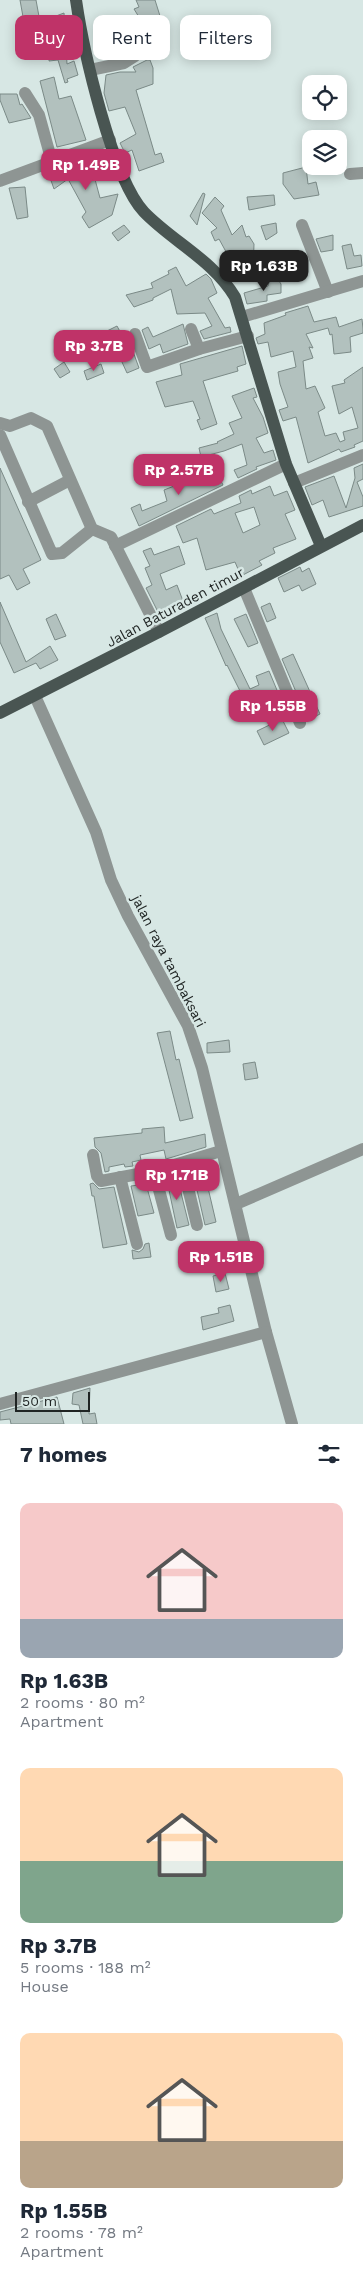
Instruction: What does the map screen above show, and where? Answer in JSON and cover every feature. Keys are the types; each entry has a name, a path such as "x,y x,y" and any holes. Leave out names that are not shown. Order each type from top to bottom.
{"main road":[{"path":"76,0 90,70 110,140 130,193 143,210 216,271 227,283 235,297 286,464 321,546"},
{"name":"Jalan Baturaden timur","path":"0,713 363,525"}],"street":[{"path":"90,70 124,63 129,60"},
{"path":"25,93 39,115 52,162"},
{"path":"0,182 110,140"},
{"path":"302,224 328,292"},
{"path":"242,317 363,281"},
{"path":"191,329 199,350"},
{"path":"135,334 147,368 248,336"},
{"path":"0,423 10,426 31,418 42,421 47,426 92,530 111,538 159,632"},
{"path":"0,435 52,554 62,553 92,530"},
{"path":"294,483 363,455"},
{"path":"116,546 286,464"},
{"path":"28,502 70,480"},
{"path":"244,588 300,723"},
{"name":"jalan raya tambaksari","path":"35,696 96,832 111,880 128,916 188,1026 202,1068 266,1332 292,1424"},
{"path":"236,1204 363,1148"},
{"path":"93,1155 98,1180 154,1171 221,1151"},
{"path":"182,1163 196,1225"},
{"path":"154,1171 171,1235"},
{"path":"120,1177 137,1244"},
{"path":"0,1404 266,1332"}],"building":[{"path":"20,0 36,0 39,15 23,15"},
{"path":"136,0 155,0 160,15 138,15 134,9 139,7"},
{"path":"58,60 67,60 67,64 74,61 78,75 67,79 68,82 65,83"},
{"path":"150,60 153,68 153,84 136,90 155,155 161,153 164,162 139,171 132,150 125,153 120,143 136,134 125,107 109,111 104,93 106,75 120,72 136,72 133,67"},
{"path":"54,77 59,99 71,96 86,140 57,147 40,81"},
{"path":"0,94 17,94 20,105 22,104 31,118 9,123 0,100"},
{"path":"89,157 100,198 118,194 112,215 89,228 82,217 86,212 68,179 54,189 48,172 70,167 69,164"},
{"path":"302,168 302,175 307,175 308,184 316,182 319,195 294,199 283,184 283,173"},
{"path":"25,187 28,217 17,219 9,188"},
{"path":"203,193 205,194 197,225 190,216"},
{"path":"274,195 275,205 249,210 247,197"},
{"path":"215,197 224,206 221,210 232,235 242,225 246,237 249,236 254,244 253,272 239,275 235,256 230,259 219,239 215,241 211,232 217,228 202,213"},
{"path":"276,223 277,233 266,240 261,226"},
{"path":"124,225 130,232 118,241 112,233"},
{"path":"333,235 333,250 321,252 316,239"},
{"path":"351,244 354,256 361,255 362,266 347,269 342,246"},
{"path":"176,267 186,286 206,274 211,279 217,293 208,298 225,328 230,327 231,332 204,339 200,331 212,326 205,313 177,314 171,289 153,298 153,300 134,307 126,295 153,288 151,283 169,274 168,271"},
{"path":"275,275 281,284 281,293 267,295 267,301 247,304 244,293 268,286 270,278"},
{"path":"308,306 314,322 336,317 339,327 362,319 363,333 350,337 351,352 334,354 332,334 330,335 328,328 306,334 313,348 309,347 313,358 303,361 306,389 315,386 325,408 318,412 325,436 336,433 340,442 345,440 343,432 358,428 352,407 339,414 332,386 345,383 344,380 363,367 363,441 354,445 355,447 341,452 339,449 308,463 296,417 283,421 279,410 288,407 278,372 296,367 293,351 271,357 268,342 258,344 256,338 265,334 264,323 286,315 285,313"},
{"path":"183,324 188,344 163,353 160,344 149,349 142,330 148,327 153,337"},
{"path":"117,326 123,337 127,335 139,368 127,373 116,349 93,361 86,346 105,336 103,333"},
{"path":"242,346 246,364 237,367 238,371 203,381 217,424 201,430 197,420 200,419 193,401 165,407 156,382 182,375 180,364"},
{"path":"64,362 70,372 60,378 54,369"},
{"path":"101,364 104,373 87,380 84,371"},
{"path":"254,388 257,397 253,398 263,417 268,433 256,438 264,453 273,450 276,460 256,467 257,469 238,478 234,470 247,465 242,444 201,457 199,448 218,443 234,434 229,423 242,418 232,396"},
{"path":"363,464 363,479 357,482 363,497 363,506 329,517 323,500 312,505 305,487 334,476 346,508 355,478 354,468"},
{"path":"209,467 215,483 221,481 223,485 139,526 131,508 140,504 142,511 167,501 164,490 200,476 198,471"},
{"path":"0,468 41,560 23,569 30,583 17,590 9,575 0,579"},
{"path":"270,486 274,496 287,491 295,510 285,514 296,539 273,548 275,553 259,561 262,565 241,576 235,562 206,570 197,538 183,543 176,526 211,509 214,514 241,503 239,496 251,490 252,494","holes":["254,507 260,525 243,533 235,513"]},
{"path":"179,546 185,564 160,574 166,590 177,585 183,601 158,612 146,588 152,585 145,568 150,566 143,551 151,548 154,555"},
{"path":"300,567 302,572 309,568 316,584 302,591 299,585 284,592 278,578"},
{"path":"0,602 26,662 50,646 58,660 40,669 36,663 14,673 0,642"},
{"path":"270,603 276,618 267,622 261,607"},
{"path":"217,613 221,629 250,689 259,685 256,676 269,671 279,695 268,700 266,697 245,707 241,698 243,697 226,666 205,618"},
{"path":"56,614 66,636 55,640 46,619"},
{"path":"246,614 258,643 248,647 234,619"},
{"path":"293,654 320,714 308,720 282,659"},
{"path":"282,719 289,733 264,745 257,731"},
{"path":"170,1031 176,1060 179,1059 193,1118 180,1121 157,1033"},
{"path":"229,1040 230,1052 207,1053 207,1043"},
{"path":"255,1062 258,1078 245,1080 243,1064"},
{"path":"164,1127 165,1143 205,1134 206,1147 166,1159 164,1150 140,1155 141,1160 132,1162 133,1166 125,1167 124,1164 109,1167 109,1171 105,1172 101,1153 95,1147 94,1138 142,1133 142,1129"},
{"path":"211,1162 214,1172 205,1175 216,1222 205,1225 192,1168"},
{"path":"176,1173 189,1225 177,1228 166,1176"},
{"path":"93,1183 99,1189 114,1187 127,1244 103,1248 94,1196 92,1196 90,1184"},
{"path":"146,1184 154,1213 138,1216 131,1186"},
{"path":"149,1243 151,1257 133,1259 132,1250 139,1252 145,1244"},
{"path":"225,1273 229,1289 216,1292 213,1276"},
{"path":"230,1305 234,1321 203,1330 201,1317 219,1313 218,1308"},
{"path":"90,1388 89,1414 95,1413 97,1424 83,1424 79,1405 72,1404 73,1393"},
{"path":"57,1397 64,1424 11,1424 10,1419 0,1420 0,1412"}]}
